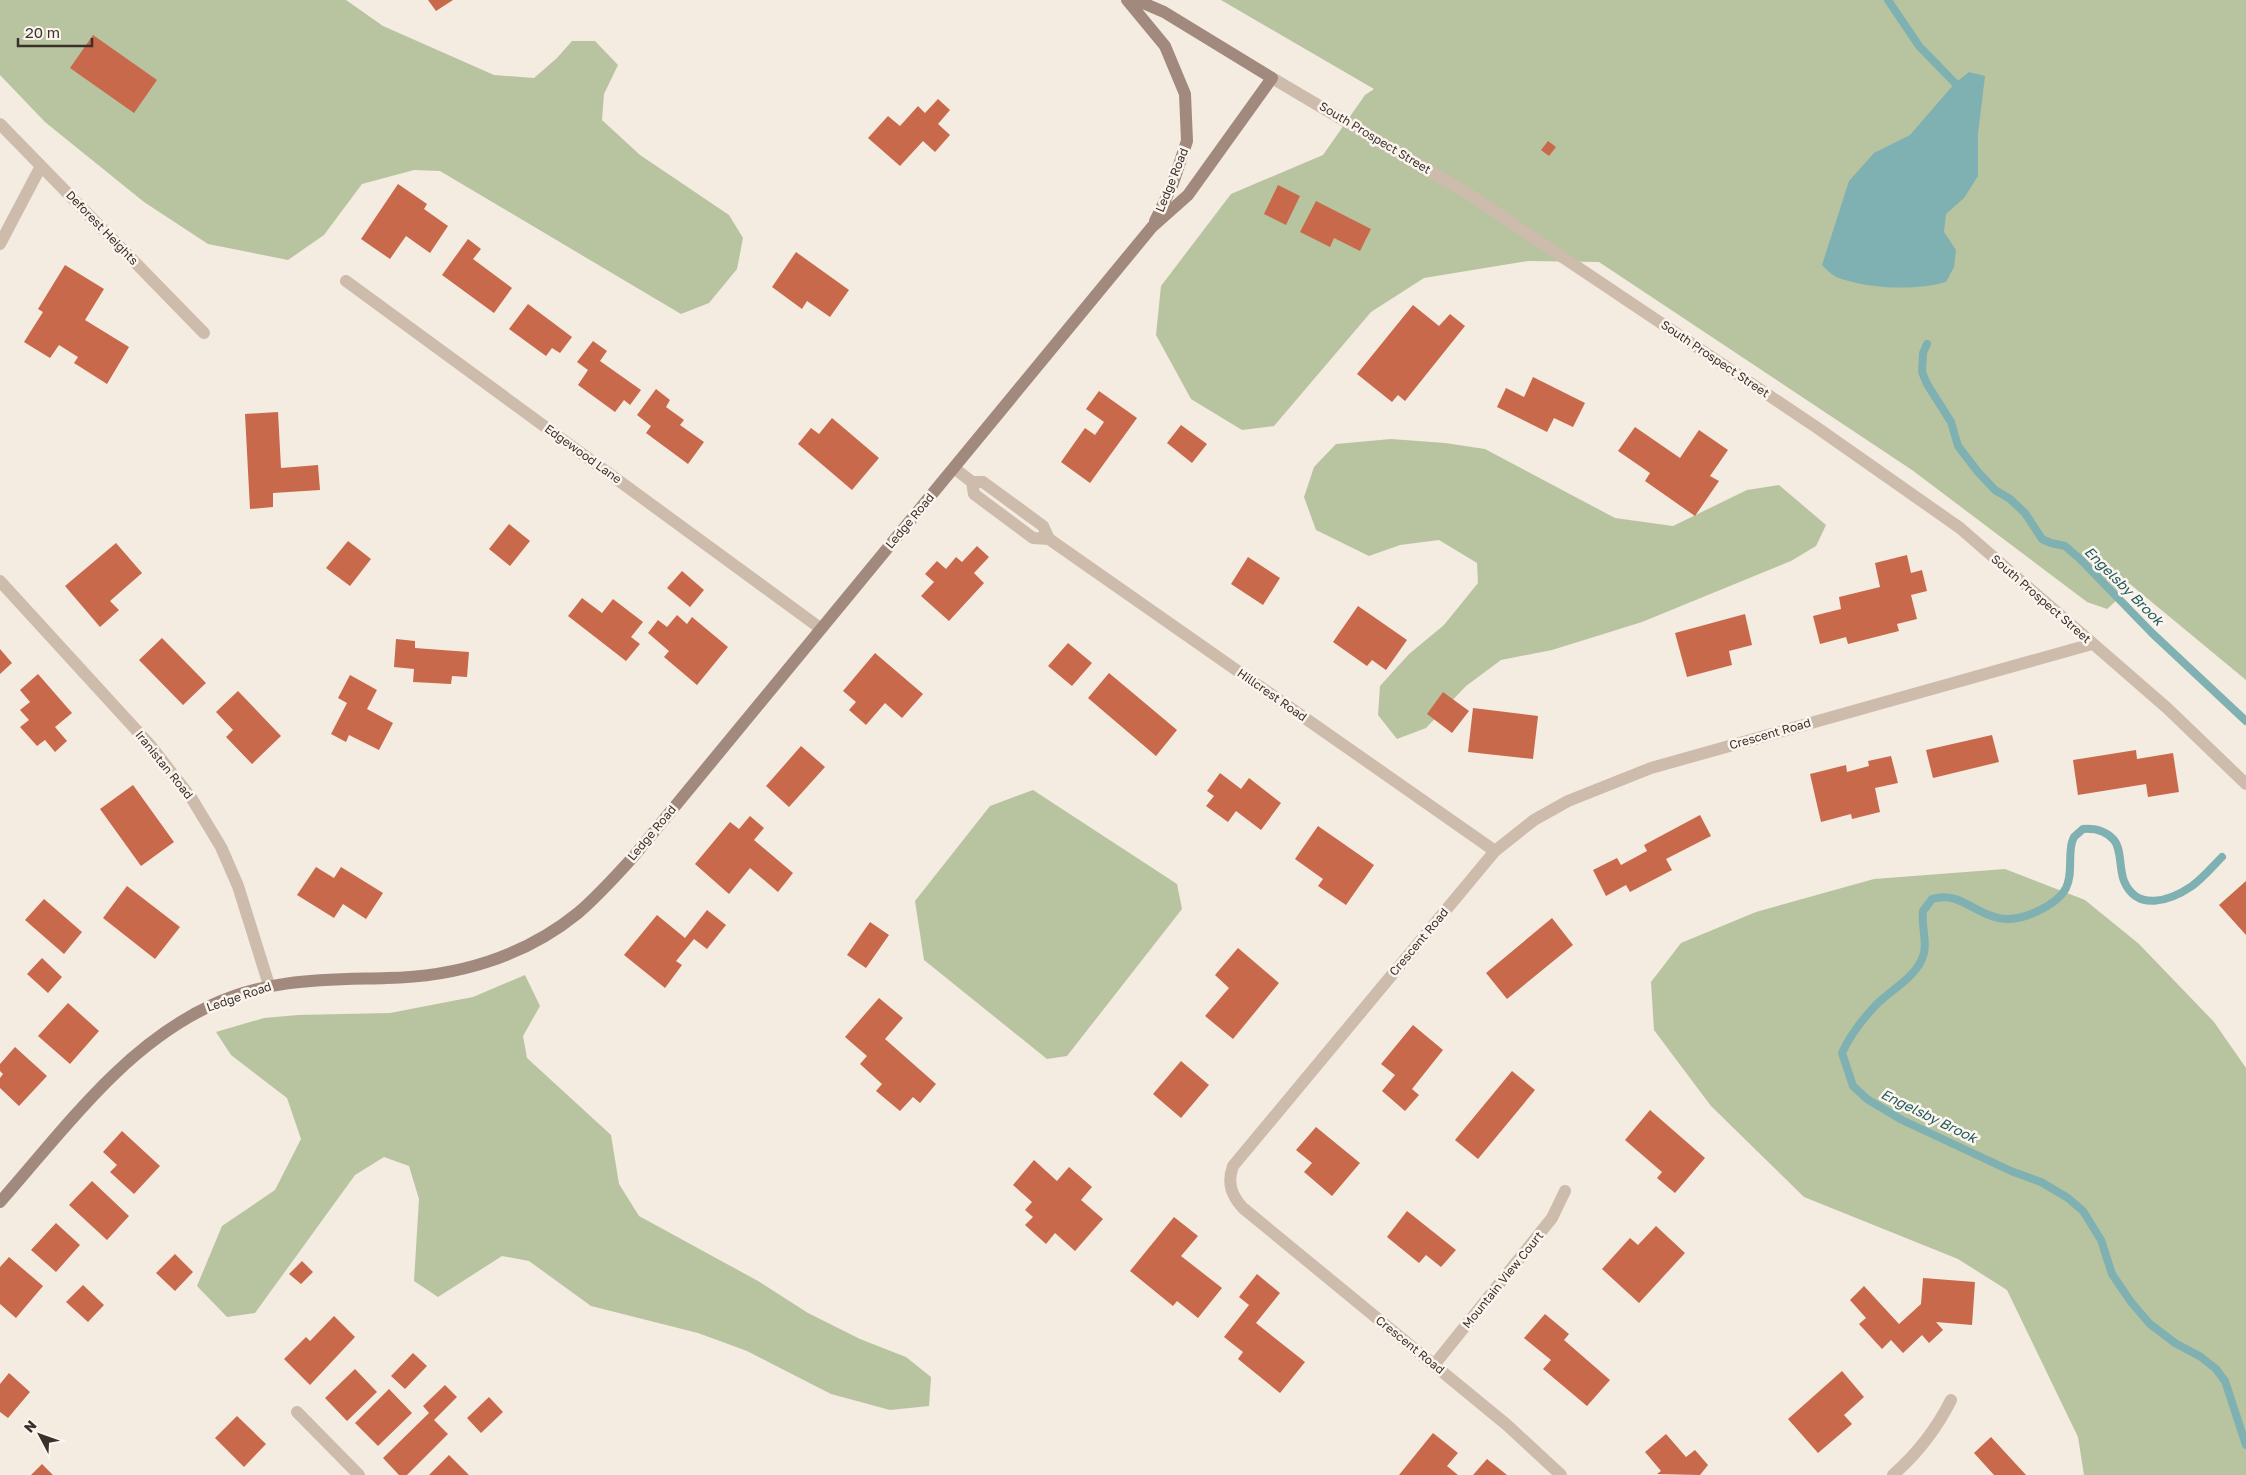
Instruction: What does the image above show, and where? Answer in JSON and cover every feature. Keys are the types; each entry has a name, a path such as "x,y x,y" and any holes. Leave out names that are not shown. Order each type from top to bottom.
{"street":[{"name":"Ledge Road","path":"1126,0 1165,46 1185,94 1187,141 1172,186 1152,227"},
{"name":"South Prospect Street","path":"1136,0 1164,12 1470,195 1816,427 1960,528 2167,708 2246,784"},
{"name":"Ledge Road","path":"0,1202 95,1095 136,1054 188,1017 214,1004 269,985 324,979 415,977 451,972 512,953 558,928 602,891 634,856 1152,227 1188,195 1272,78"},
{"name":"Deforest Heights","path":"0,124 204,332"},
{"path":"0,244 41,166"},
{"name":"Edgewood Lane","path":"346,281 820,628"},
{"name":"Hillcrest Road","path":"954,468 972,482 974,494 1033,538 1049,539 1495,851"},
{"name":"Iranistan Road","path":"0,581 150,744 192,799 221,847 238,886 269,985"},
{"name":"Crescent Road","path":"1561,1475 1515,1431 1243,1208 1235,1199 1229,1177 1233,1166 1495,851 1534,820 1568,801 1651,768 2092,644"},
{"name":"Mountain View Court","path":"1434,1365 1552,1218 1565,1191"},
{"path":"1893,1475 1921,1448 1941,1421 1951,1400"},
{"path":"297,1412 358,1475"}],"green space":[{"path":"0,0 346,0 383,26 494,75 534,78 557,58 572,41 595,41 618,65 604,94 602,120 640,155 729,215 743,238 737,269 709,303 681,314 440,171 414,170 362,184 324,235 288,260 208,244 144,202 45,122 0,75"},
{"path":"1221,0 2246,0 2246,680 2107,565 2118,586 2117,600 2107,609 2087,602 1912,470 1599,262 1528,261 1424,278 1371,312 1274,426 1242,430 1191,399 1156,335 1161,286 1231,194 1323,155 1365,95 1374,89"},
{"path":"1391,439 1445,443 1485,449 1615,518 1673,526 1747,490 1779,485 1826,525 1816,546 1791,561 1642,622 1552,650 1501,660 1466,686 1426,728 1397,739 1378,715 1380,686 1409,654 1444,625 1478,583 1477,563 1439,540 1400,545 1369,556 1316,530 1304,497 1314,467 1336,444"},
{"path":"1033,790 1177,884 1182,909 1067,1056 1047,1059 924,960 915,901 990,806"},
{"path":"2005,869 2085,900 2139,944 2214,1022 2246,1068 2246,1475 2084,1475 2078,1437 2007,1290 1958,1259 1804,1197 1711,1106 1654,1030 1651,982 1681,943 1756,912 1874,879"},
{"path":"525,975 540,1006 523,1036 527,1058 611,1135 619,1184 639,1216 758,1281 808,1313 860,1339 906,1357 931,1377 929,1406 890,1410 831,1394 747,1351 698,1333 591,1306 529,1261 502,1256 438,1297 414,1281 419,1199 409,1166 384,1157 355,1175 255,1313 227,1317 197,1286 222,1226 275,1190 301,1139 287,1098 231,1055 216,1032 264,1018 298,1015 390,1013 473,997"}],"water":[{"path":"1969,72 1985,76 1978,134 1978,176 1964,198 1946,214 1944,232 1956,250 1954,267 1946,282 1906,288 1862,284 1834,276 1822,265 1849,181 1874,153 1910,135 1955,83"}],"building":[{"path":"428,0 453,0 436,11"},
{"path":"93,35 157,80 134,113 70,68"},
{"path":"938,99 950,110 938,124 950,135 935,152 923,141 900,166 868,138 888,116 900,126 918,106 925,113"},
{"path":"1548,141 1556,147 1549,156 1541,150"},
{"path":"398,184 427,204 424,209 448,226 430,253 406,236 390,259 361,239"},
{"path":"1278,185 1300,196 1286,225 1264,214"},
{"path":"1316,201 1371,229 1360,251 1334,238 1330,247 1300,232"},
{"path":"468,239 481,249 473,259 512,288 494,313 442,275"},
{"path":"796,252 849,290 830,317 807,301 802,309 772,287"},
{"path":"65,265 104,289 85,320 129,347 107,384 74,363 78,357 59,345 50,358 24,342 43,312 38,309"},
{"path":"528,304 572,337 560,353 552,348 546,356 509,329"},
{"path":"1413,305 1439,326 1450,314 1465,326 1405,401 1398,395 1392,402 1357,374"},
{"path":"593,341 607,351 600,361 641,390 630,405 624,400 615,412 578,385 588,370 577,362"},
{"path":"1533,377 1585,403 1573,427 1554,418 1547,432 1497,407 1506,388 1524,397"},
{"path":"656,389 670,400 666,407 684,420 680,425 704,442 688,464 646,433 651,426 637,415"},
{"path":"1099,391 1137,418 1090,483 1061,462 1085,428 1095,435 1104,422 1086,409"},
{"path":"278,412 281,468 318,465 320,490 273,493 273,507 250,509 245,414"},
{"path":"832,418 879,458 852,490 798,444 811,428 819,434"},
{"path":"1181,425 1207,444 1192,463 1167,443"},
{"path":"1635,427 1680,458 1699,430 1728,450 1710,476 1719,481 1695,516 1645,481 1650,473 1618,451"},
{"path":"509,524 530,541 510,566 489,549"},
{"path":"348,541 371,559 350,586 326,568"},
{"path":"116,543 142,573 110,601 119,610 100,627 65,586"},
{"path":"977,546 989,557 974,573 984,583 949,621 921,596 934,582 925,574 937,561 946,569 956,557 962,562"},
{"path":"1907,555 1911,573 1922,570 1927,591 1911,595 1917,619 1897,624 1899,631 1848,644 1846,637 1820,644 1813,616 1841,609 1839,597 1880,587 1875,563"},
{"path":"1248,557 1280,578 1263,605 1231,584"},
{"path":"682,571 704,590 690,607 667,588"},
{"path":"582,598 602,613 613,599 643,622 631,637 640,644 626,661 568,616"},
{"path":"1358,606 1407,640 1386,670 1372,660 1367,666 1333,642"},
{"path":"1745,614 1752,645 1729,651 1732,665 1687,677 1675,633"},
{"path":"677,615 687,624 692,617 728,647 697,685 664,657 669,651 648,633 658,620 667,627"},
{"path":"162,638 206,683 183,705 139,660"},
{"path":"396,639 415,641 415,648 469,652 467,677 452,676 451,684 413,682 414,669 394,667"},
{"path":"1068,643 1092,663 1072,686 1048,666"},
{"path":"0,649 12,663 0,674"},
{"path":"875,653 923,694 902,718 885,703 866,725 849,710 856,702 843,691"},
{"path":"1109,673 1177,730 1156,756 1088,698"},
{"path":"38,674 72,713 55,727 67,741 55,752 45,740 37,746 20,727 29,720 20,710 30,702 20,690"},
{"path":"350,675 377,690 367,709 393,723 379,750 349,735 346,742 331,734 347,703 338,698"},
{"path":"238,691 281,736 252,764 226,737 233,730 216,712"},
{"path":"1443,692 1469,711 1452,733 1427,714"},
{"path":"1473,708 1538,716 1533,759 1468,752"},
{"path":"1992,735 1999,762 1933,778 1926,750"},
{"path":"801,746 825,767 789,807 766,786"},
{"path":"2136,750 2137,759 2173,753 2179,792 2148,797 2146,784 2078,795 2073,760"},
{"path":"1891,756 1898,783 1875,788 1880,812 1852,819 1851,814 1821,822 1810,774 1846,765 1847,772 1869,766 1868,761"},
{"path":"1220,773 1241,789 1249,778 1281,803 1261,830 1236,811 1228,822 1206,806 1214,796 1207,791"},
{"path":"133,785 174,842 141,866 100,809"},
{"path":"1700,815 1711,836 1666,859 1672,870 1630,892 1626,885 1606,896 1593,870 1617,858 1621,865 1647,851 1644,845"},
{"path":"750,816 764,828 754,840 793,873 778,892 750,868 729,894 695,864 730,822 739,829"},
{"path":"1318,826 1374,865 1346,905 1318,886 1323,879 1295,859"},
{"path":"316,867 334,878 341,867 383,893 366,919 343,904 334,918 297,895"},
{"path":"2246,881 2246,935 2219,905"},
{"path":"127,886 180,927 155,959 103,918"},
{"path":"44,899 82,932 64,954 25,920"},
{"path":"707,910 726,925 707,949 694,939 676,961 682,965 665,988 624,955 657,915 685,938"},
{"path":"1552,918 1573,945 1507,999 1486,973"},
{"path":"870,922 889,935 866,968 847,955"},
{"path":"1238,948 1279,983 1233,1039 1205,1016 1229,988 1215,975"},
{"path":"42,958 62,977 48,993 27,974"},
{"path":"879,998 903,1018 885,1039 936,1084 920,1103 913,1097 900,1111 876,1091 882,1084 860,1064 867,1056 845,1037"},
{"path":"68,1003 99,1031 70,1064 38,1036"},
{"path":"1413,1025 1443,1050 1412,1089 1419,1095 1405,1111 1382,1091 1395,1075 1381,1064"},
{"path":"15,1047 47,1076 19,1106 0,1088 0,1078 3,1074 0,1071 0,1064"},
{"path":"1181,1061 1209,1085 1181,1118 1153,1094"},
{"path":"1512,1071 1535,1090 1478,1159 1455,1140"},
{"path":"1650,1110 1705,1158 1675,1193 1657,1178 1662,1172 1625,1140"},
{"path":"1316,1127 1360,1163 1332,1196 1304,1172 1312,1163 1296,1150"},
{"path":"122,1131 160,1166 134,1194 110,1172 117,1165 103,1152"},
{"path":"1034,1160 1057,1181 1069,1167 1092,1187 1081,1200 1103,1219 1075,1251 1055,1233 1046,1244 1025,1225 1033,1217 1025,1210 1032,1202 1013,1185"},
{"path":"92,1181 129,1216 107,1240 69,1205"},
{"path":"1407,1211 1456,1250 1441,1267 1426,1255 1419,1263 1387,1237"},
{"path":"1174,1217 1198,1236 1181,1256 1222,1288 1198,1318 1177,1301 1173,1306 1130,1271"},
{"path":"56,1223 80,1245 56,1272 31,1250"},
{"path":"1656,1226 1685,1253 1639,1303 1602,1269 1630,1238 1638,1245"},
{"path":"175,1254 193,1272 175,1291 156,1273"},
{"path":"9,1257 43,1286 16,1318 0,1304 0,1267"},
{"path":"302,1261 313,1272 301,1284 289,1274"},
{"path":"1257,1274 1280,1293 1256,1323 1305,1362 1280,1393 1238,1359 1243,1352 1224,1337 1249,1305 1239,1297"},
{"path":"1923,1278 1975,1282 1972,1325 1936,1322 1943,1330 1929,1343 1922,1335 1903,1353 1891,1340 1882,1349 1859,1324 1866,1318 1850,1300 1864,1286 1899,1324 1921,1304"},
{"path":"83,1285 104,1305 88,1322 66,1302"},
{"path":"1545,1314 1569,1334 1564,1340 1610,1380 1587,1406 1543,1369 1551,1360 1524,1338"},
{"path":"334,1316 355,1337 310,1385 284,1359 306,1337 310,1341"},
{"path":"413,1353 427,1366 405,1389 391,1376"},
{"path":"355,1369 377,1392 347,1421 325,1398"},
{"path":"1842,1371 1864,1397 1844,1415 1852,1424 1818,1453 1788,1419"},
{"path":"9,1373 30,1392 8,1418 0,1412 0,1384"},
{"path":"445,1385 457,1397 434,1420 448,1434 407,1475 399,1475 383,1458 429,1413 423,1406"},
{"path":"389,1389 412,1413 378,1446 355,1423"},
{"path":"489,1397 503,1412 481,1433 467,1418"},
{"path":"237,1416 266,1444 244,1467 215,1438"},
{"path":"1433,1433 1458,1453 1447,1466 1458,1475 1399,1475"},
{"path":"1666,1434 1686,1457 1695,1450 1708,1465 1700,1475 1657,1474 1661,1471 1645,1452"},
{"path":"1991,1437 2026,1475 1994,1475 1974,1453"},
{"path":"449,1455 469,1475 429,1475"},
{"path":"1487,1459 1507,1475 1473,1475"},
{"path":"42,1464 53,1475 31,1475"}],"waterway":[{"path":"1888,0 1919,46 1955,83 1960,92"},
{"name":"Engelsby Brook","path":"1927,344 1923,353 1922,372 1927,384 1951,422 1958,446 1978,472 1995,490 2010,499 2025,513 2042,539 2065,546 2080,559 2152,633 2246,721"},
{"name":"Engelsby Brook","path":"2222,857 2192,886 2164,899 2155,901 2145,900 2137,897 2130,891 2124,881 2117,844 2114,840 2100,831 2083,829 2074,837 2072,842 2069,877 2066,888 2055,901 2040,910 2021,917 2005,919 1991,916 1957,900 1945,897 1932,899 1923,911 1925,948 1921,962 1903,983 1881,1000 1865,1017 1852,1034 1842,1053 1853,1086 1867,1099 1902,1120 2011,1171 2041,1182 2068,1198 2083,1211 2101,1240 2112,1274 2131,1302 2150,1324 2175,1343 2201,1357 2216,1369 2225,1381 2246,1445"}]}
